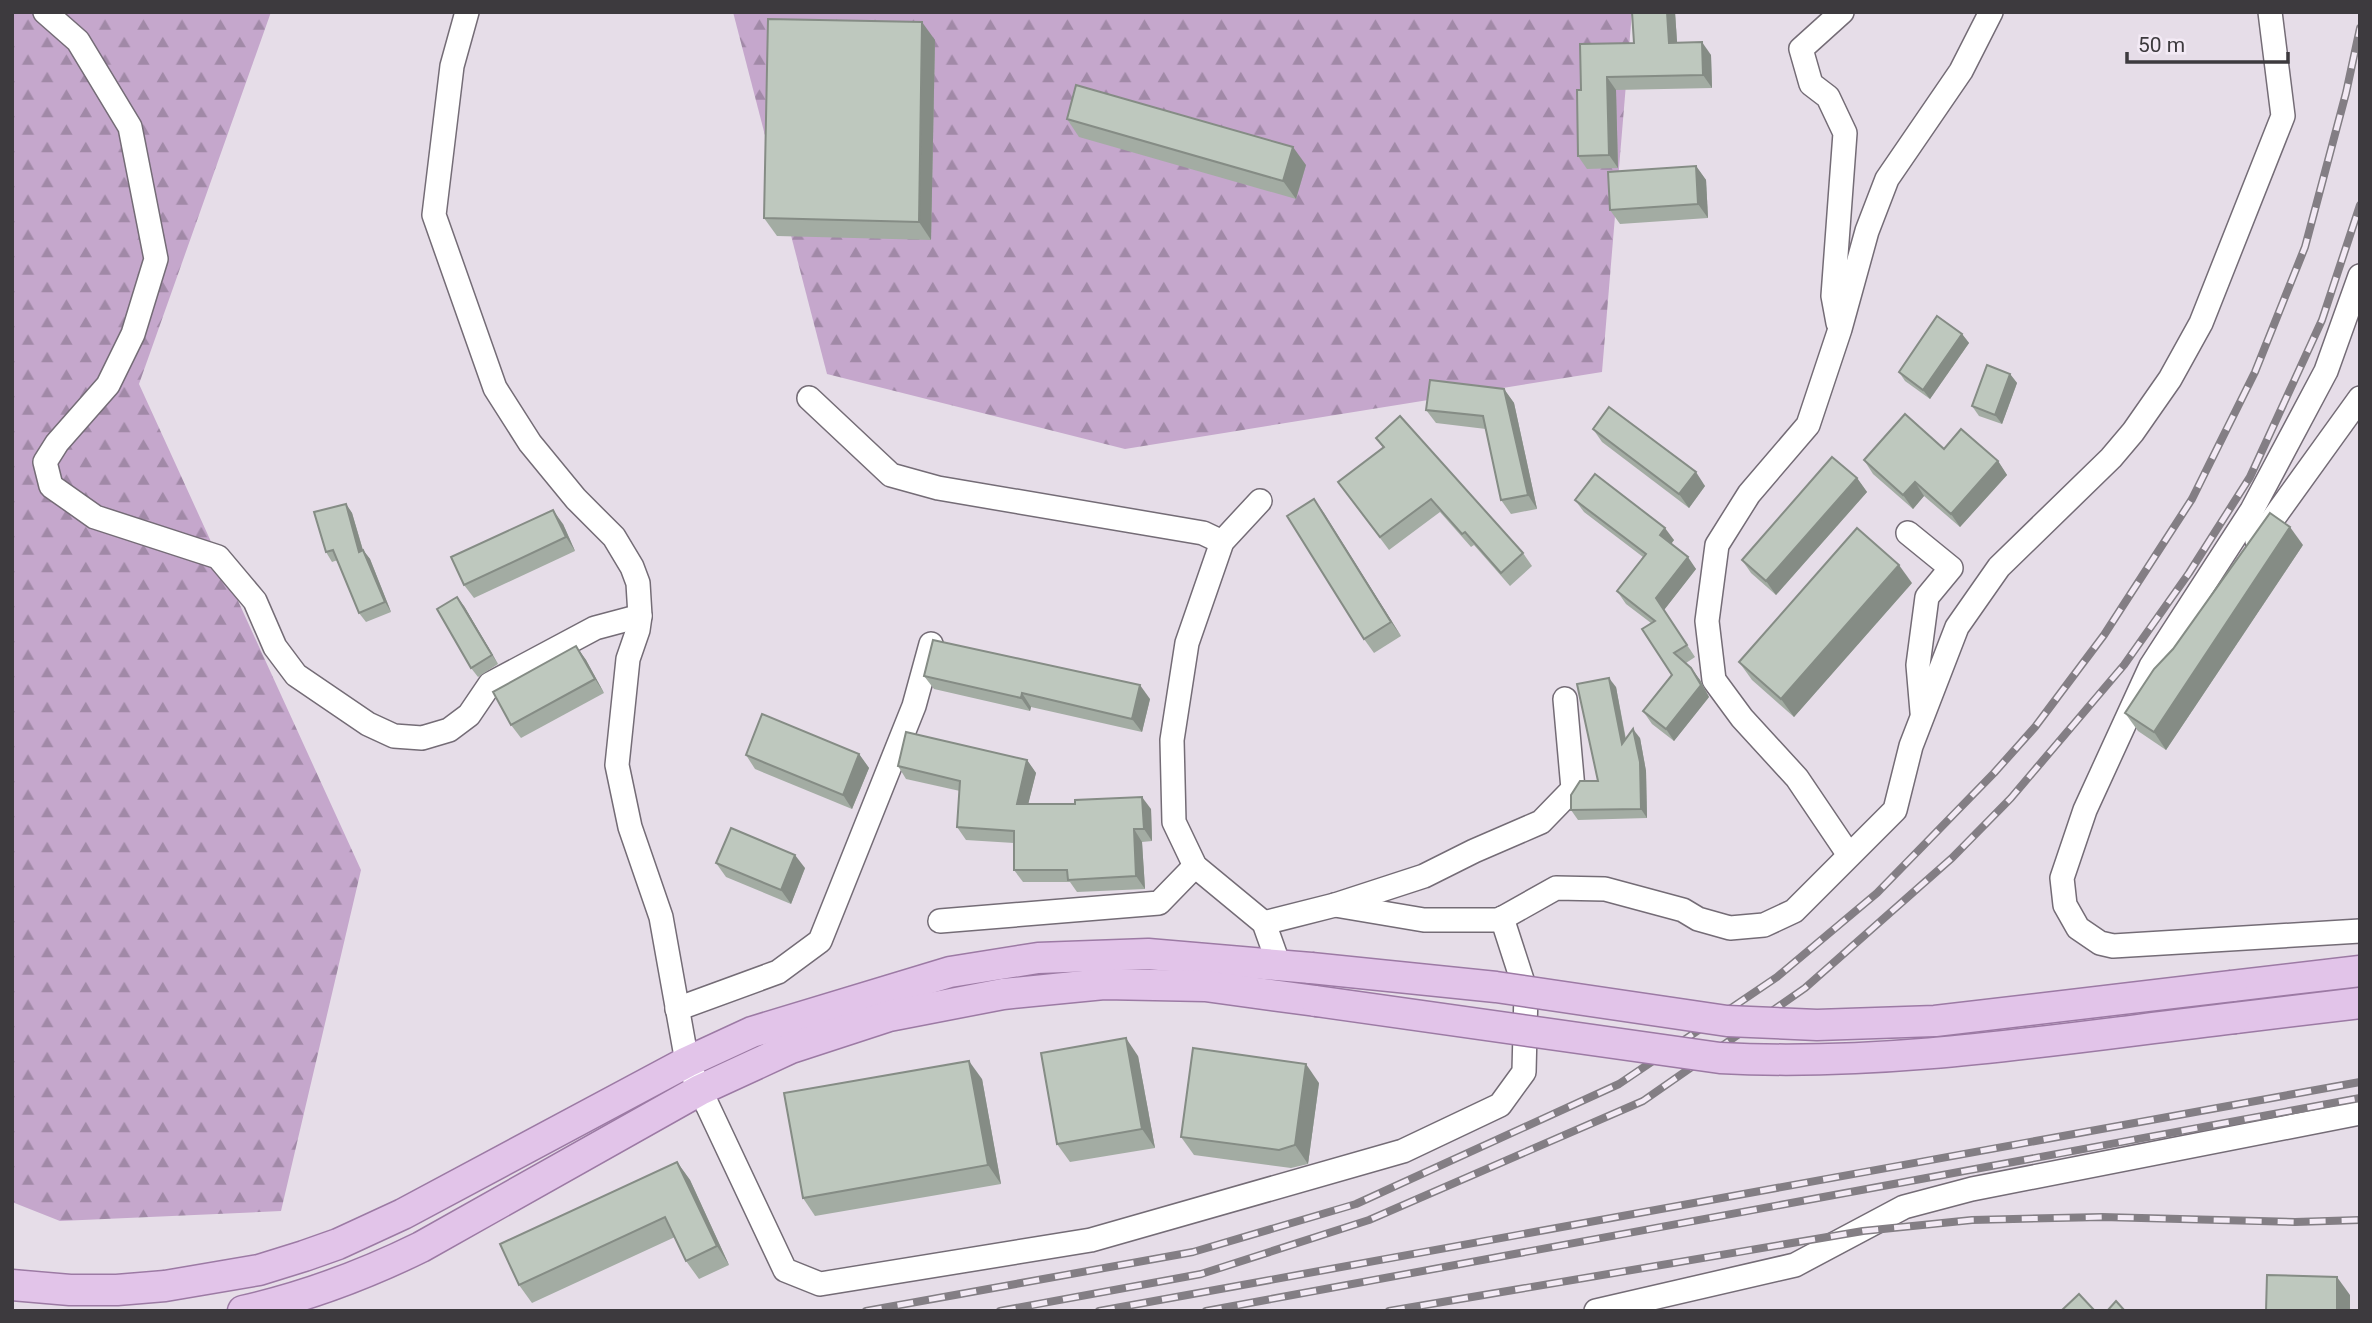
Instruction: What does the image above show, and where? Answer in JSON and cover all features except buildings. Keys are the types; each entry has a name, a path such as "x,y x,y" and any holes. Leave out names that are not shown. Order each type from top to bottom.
{"main road":[{"path":"12,1285 70,1290 165,1286 247,1272 304,1256 338,1244 403,1214 687,1062 752,1032 950,972 1038,958 1148,954 1279,965 1496,987 1727,1021 1817,1025 1935,1021 2360,971"},
{"path":"243,1311 316,1291 387,1264 700,1090 791,1048 889,1016 1003,994 1066,987 1154,984 1242,989 1720,1058 1765,1060 1895,1057 2360,1003"}],"street":[{"path":"45,12 78,41 130,127 156,259 133,334 108,385 57,443 45,462 51,486 95,517 218,557 255,601 275,646 296,675 368,724 394,736 422,738 449,730 469,715 490,684 595,628 640,616"},
{"path":"467,12 452,66 434,215 495,388 530,443 552,471 625,551 638,583 640,616 628,659 617,765 630,827 661,917 687,1062 785,1270 820,1284 1091,1240 1404,1151 1500,1105 1524,1072 1526,1006 1526,992 1503,918"},
{"path":"1840,329 1833,296 1845,133 1828,97 1811,84 1801,48 1842,12"},
{"path":"1849,855 1797,778 1742,718 1714,680 1707,621 1717,545 1749,494 1808,425 1840,329 1867,231 1887,179 1961,71 1991,12"},
{"path":"1335,905 1424,920 1503,918 1556,887 1605,889 1683,910 1698,919 1730,928 1764,925 1780,919 1804,903 1895,810 1911,746 1957,627 1999,566 2111,458 2133,432 2170,379 2201,323 2283,116 2270,12"},
{"path":"2360,276 2326,371 2252,510 2151,666 2085,810 2062,878 2065,905 2078,928 2100,943 2126,947 2360,931"},
{"path":"808,398 891,475 938,488 1203,533 1222,542"},
{"path":"2136,698 2174,659 2360,398"},
{"path":"1260,501 1222,542 1187,643 1172,740 1174,822 1195,866 1264,923 1279,965"},
{"path":"1908,533 1951,568 1927,597 1918,666 1922,718"},
{"path":"677,1009 778,972 820,941 914,706 931,645"},
{"path":"1264,923 1335,905 1424,876 1541,822 1573,789 1565,699"},
{"path":"940,921 1159,903 1195,866"},
{"path":"1596,1311 1795,1265 1904,1207 1972,1189 2360,1113"}],"green space":[{"path":"12,12 271,12 139,384 361,870 281,1211 60,1221 12,1202"},
{"path":"733,12 1632,12 1602,372 1125,449 827,374"}],"railway":[{"path":"866,1311 1193,1252 1356,1204 1619,1084 1777,977 1877,893 2035,727 2104,635 2192,499 2255,372 2305,247 2346,93 2360,28"},
{"path":"1000,1311 1201,1274 1369,1220 1643,1101 1805,988 1952,858 2011,798 2124,665 2189,573 2250,477 2322,320 2360,205"},
{"path":"1099,1311 2360,1082"},
{"path":"1206,1311 2360,1098"},
{"path":"1389,1311 1863,1231 1972,1220 2102,1217 2295,1222 2360,1220"}]}
